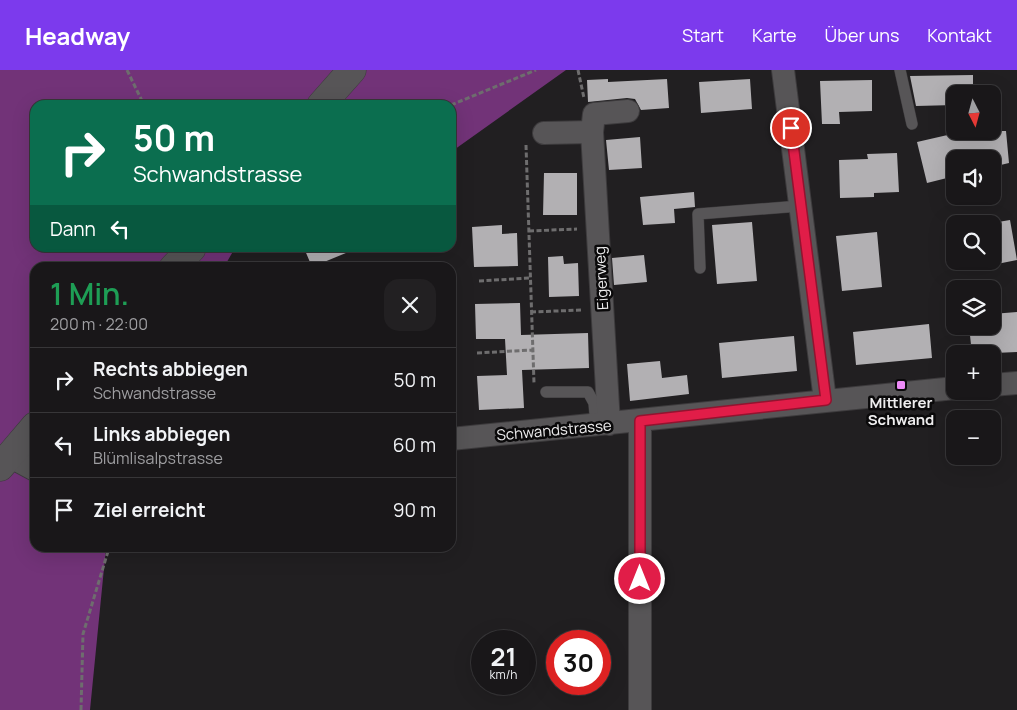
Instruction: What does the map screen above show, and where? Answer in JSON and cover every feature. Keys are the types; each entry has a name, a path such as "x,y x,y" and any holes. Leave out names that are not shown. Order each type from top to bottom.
{"street":[{"path":"325,100 352,70"},
{"path":"783,70 826,400"},
{"path":"544,133 593,123 628,112"},
{"name":"Eigerweg","path":"593,123 602,309 603,425"},
{"path":"179,262 188,252"},
{"path":"1001,384 1017,383"},
{"name":"Schwandstrasse","path":"456,439 946,389"},
{"path":"640,421 640,710"},
{"path":"30,432 4,462 30,469"}],"lane":[{"path":"900,70 912,124"},
{"path":"700,268 698,214 800,206"},
{"path":"546,392 588,392 603,425"}],"path":[{"path":"126,70 141,100"},
{"path":"456,103 536,70"},
{"path":"578,70 587,109 593,123"},
{"path":"534,386 526,133 544,133"},
{"path":"529,231 598,228"},
{"path":"479,281 530,278"},
{"path":"531,312 602,309"},
{"path":"476,353 532,350"},
{"path":"81,710 83,634 107,552"}],"shaded area":[{"path":"0,70 566,70 456,148 456,100 30,100 30,252 233,252 227,262 30,262 30,552 106,552 90,710 0,710"}],"building":[{"path":"973,75 973,85 946,85 946,105 916,106 910,76"},
{"path":"608,79 608,82 667,79 669,108 641,110 635,99 627,98 588,102 587,80"},
{"path":"750,79 752,109 701,113 699,82"},
{"path":"872,80 872,111 839,112 840,124 822,124 820,81"},
{"path":"1001,131 1006,131 1009,163 1001,165 1001,150 946,150 946,178 927,183 917,142 946,135 946,140 1001,140"},
{"path":"640,137 642,168 609,170 606,140"},
{"path":"897,153 899,192 874,193 874,197 840,198 839,160 868,159 867,154"},
{"path":"544,173 577,173 577,215 543,215"},
{"path":"694,192 695,207 674,209 675,223 643,225 640,197"},
{"path":"1010,220 1017,260 1001,263 1001,222"},
{"path":"752,222 757,281 717,284 712,225"},
{"path":"502,225 502,234 517,233 518,266 474,267 472,227"},
{"path":"877,232 882,287 842,291 836,236"},
{"path":"306,252 348,252 324,262 310,262"},
{"path":"644,255 647,282 614,285 612,258"},
{"path":"563,256 564,264 578,263 579,296 549,297 548,257"},
{"path":"520,303 521,335 588,333 589,368 522,370 524,408 479,410 477,376 507,375 505,339 476,339 475,304"},
{"path":"1017,312 1017,352 1001,353 1001,345 971,345 970,335 1001,335 1001,313"},
{"path":"929,324 932,358 856,365 853,332"},
{"path":"794,336 797,371 722,378 719,343"},
{"path":"660,361 662,378 687,375 689,394 630,401 627,364"}],"place":[{"name":"Mittlerer Schwand","path":"901,385"}],"route":[{"path":"640,579 640,421 826,400 791,128"}]}
